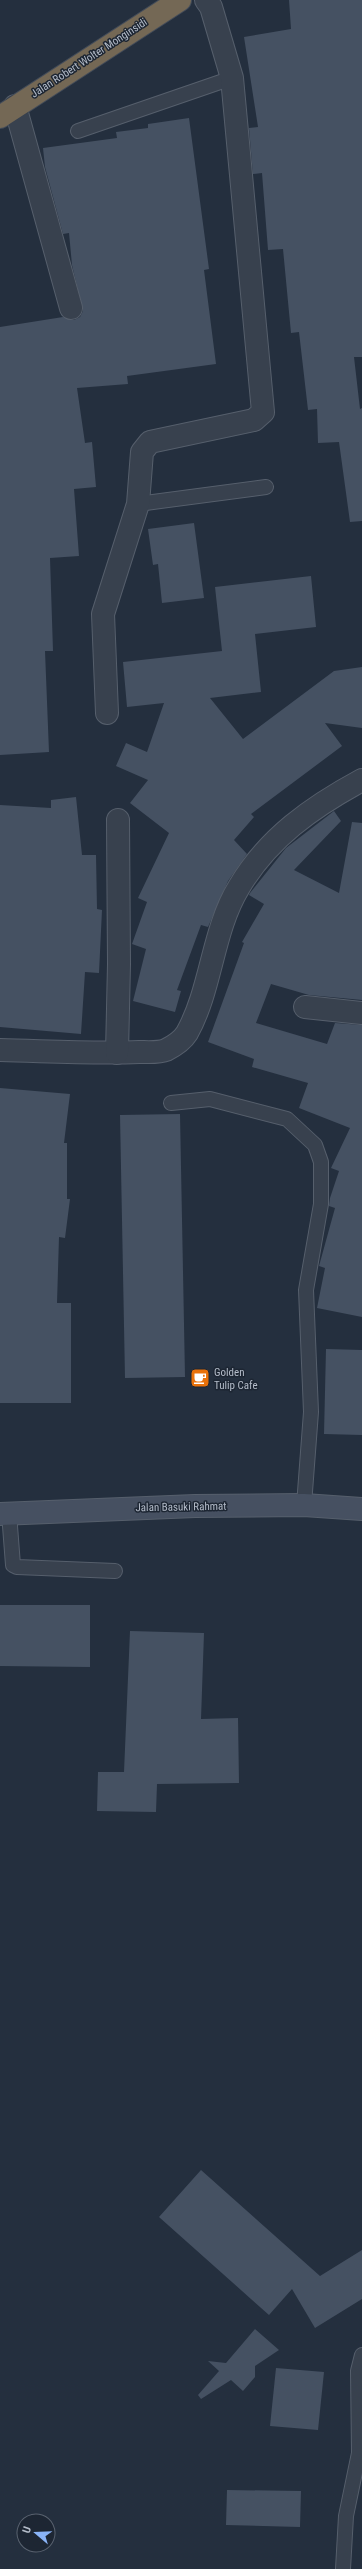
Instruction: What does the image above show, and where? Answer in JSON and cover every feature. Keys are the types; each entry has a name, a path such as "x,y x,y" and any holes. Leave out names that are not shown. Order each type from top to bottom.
{"highway":[{"name":"Jalan Robert Wolter Monginsidi","path":"8,111 180,0"}],"main road":[{"name":"Jalan Basuki Rahmat","path":"5,1514 109,1508 304,1505 362,1509"}],"street":[{"path":"107,713 103,614 138,504 142,452 150,442 254,420 263,412 232,78 211,7 206,0"},
{"path":"8,111 71,308"},
{"path":"0,1050 118,1053 164,1051 179,1042 187,1033 198,1006 238,889 251,868 264,852 300,817 322,801 362,780"},
{"path":"118,820 118,1053"},
{"path":"305,1007 362,1013"}],"lane":[{"path":"78,131 232,78"},
{"path":"138,504 266,487"},
{"path":"171,1103 210,1099 287,1119 315,1145 321,1162 320,1204 306,1290 311,1412 304,1505"},
{"path":"5,1514 13,1565 17,1567 115,1571"},
{"path":"343,2569 346,2516 359,2453 358,2371 362,2355"}],"building":[{"path":"289,0 362,0 362,357 354,357 360,409 362,408 362,521 350,522 339,442 318,443 317,409 308,410 299,332 291,333 283,249 268,250 262,173 253,174 249,128 258,127 244,37 291,29"},
{"path":"189,118 209,269 204,270 216,364 127,376 128,384 77,388 85,443 92,442 96,487 74,489 79,556 50,558 53,651 45,651 49,752 0,755 0,327 63,317 74,320 80,317 83,311 72,265 69,233 63,234 45,167 43,148 117,138 116,132 148,128 148,124"},
{"path":"194,523 204,598 162,603 158,564 153,565 148,529"},
{"path":"311,576 316,627 255,634 261,692 210,698 243,739 334,671 362,667 362,728 325,723 342,746 251,814 254,817 234,840 247,854 228,881 208,927 201,925 177,990 181,991 175,1012 133,1001 146,949 132,944 147,902 138,898 169,833 130,803 148,780 116,766 126,743 147,752 164,703 127,707 123,662 222,651 215,587"},
{"path":"76,797 82,855 96,855 97,909 102,910 99,973 85,972 81,1034 0,1027 0,805 51,808 51,800"},
{"path":"334,811 341,821 294,870 339,893 352,822 362,823 362,1000 309,995 271,984 256,1023 327,1044 335,1023 362,1025 362,1317 317,1308 325,1268 319,1266 335,1208 329,1206 330,1198 339,1171 331,1168 350,1128 299,1108 308,1083 252,1067 254,1059 208,1042 244,943 242,942 264,904 249,895 250,893 286,848"},
{"path":"0,1088 70,1094 64,1143 67,1143 67,1199 70,1199 65,1238 59,1237 57,1303 71,1303 71,1403 0,1403"},
{"path":"180,1114 185,1377 125,1378 120,1115"},
{"path":"326,1349 362,1350 362,1435 324,1434"},
{"path":"0,1605 90,1605 90,1667 0,1666"},
{"path":"130,1631 204,1633 201,1719 238,1718 239,1783 157,1784 156,1812 97,1811 98,1772 124,1772"},
{"path":"201,2170 320,2276 362,2250 362,2299 315,2328 292,2289 269,2315 159,2217"},
{"path":"255,2329 279,2350 255,2366 255,2377 243,2391 231,2380 201,2399 198,2395 219,2371 208,2361 226,2363"},
{"path":"276,2368 324,2372 318,2430 270,2426"},
{"path":"227,2490 301,2491 300,2527 226,2525"}],"place":[{"name":"Golden Tulip Cafe","path":"200,1378"}]}
